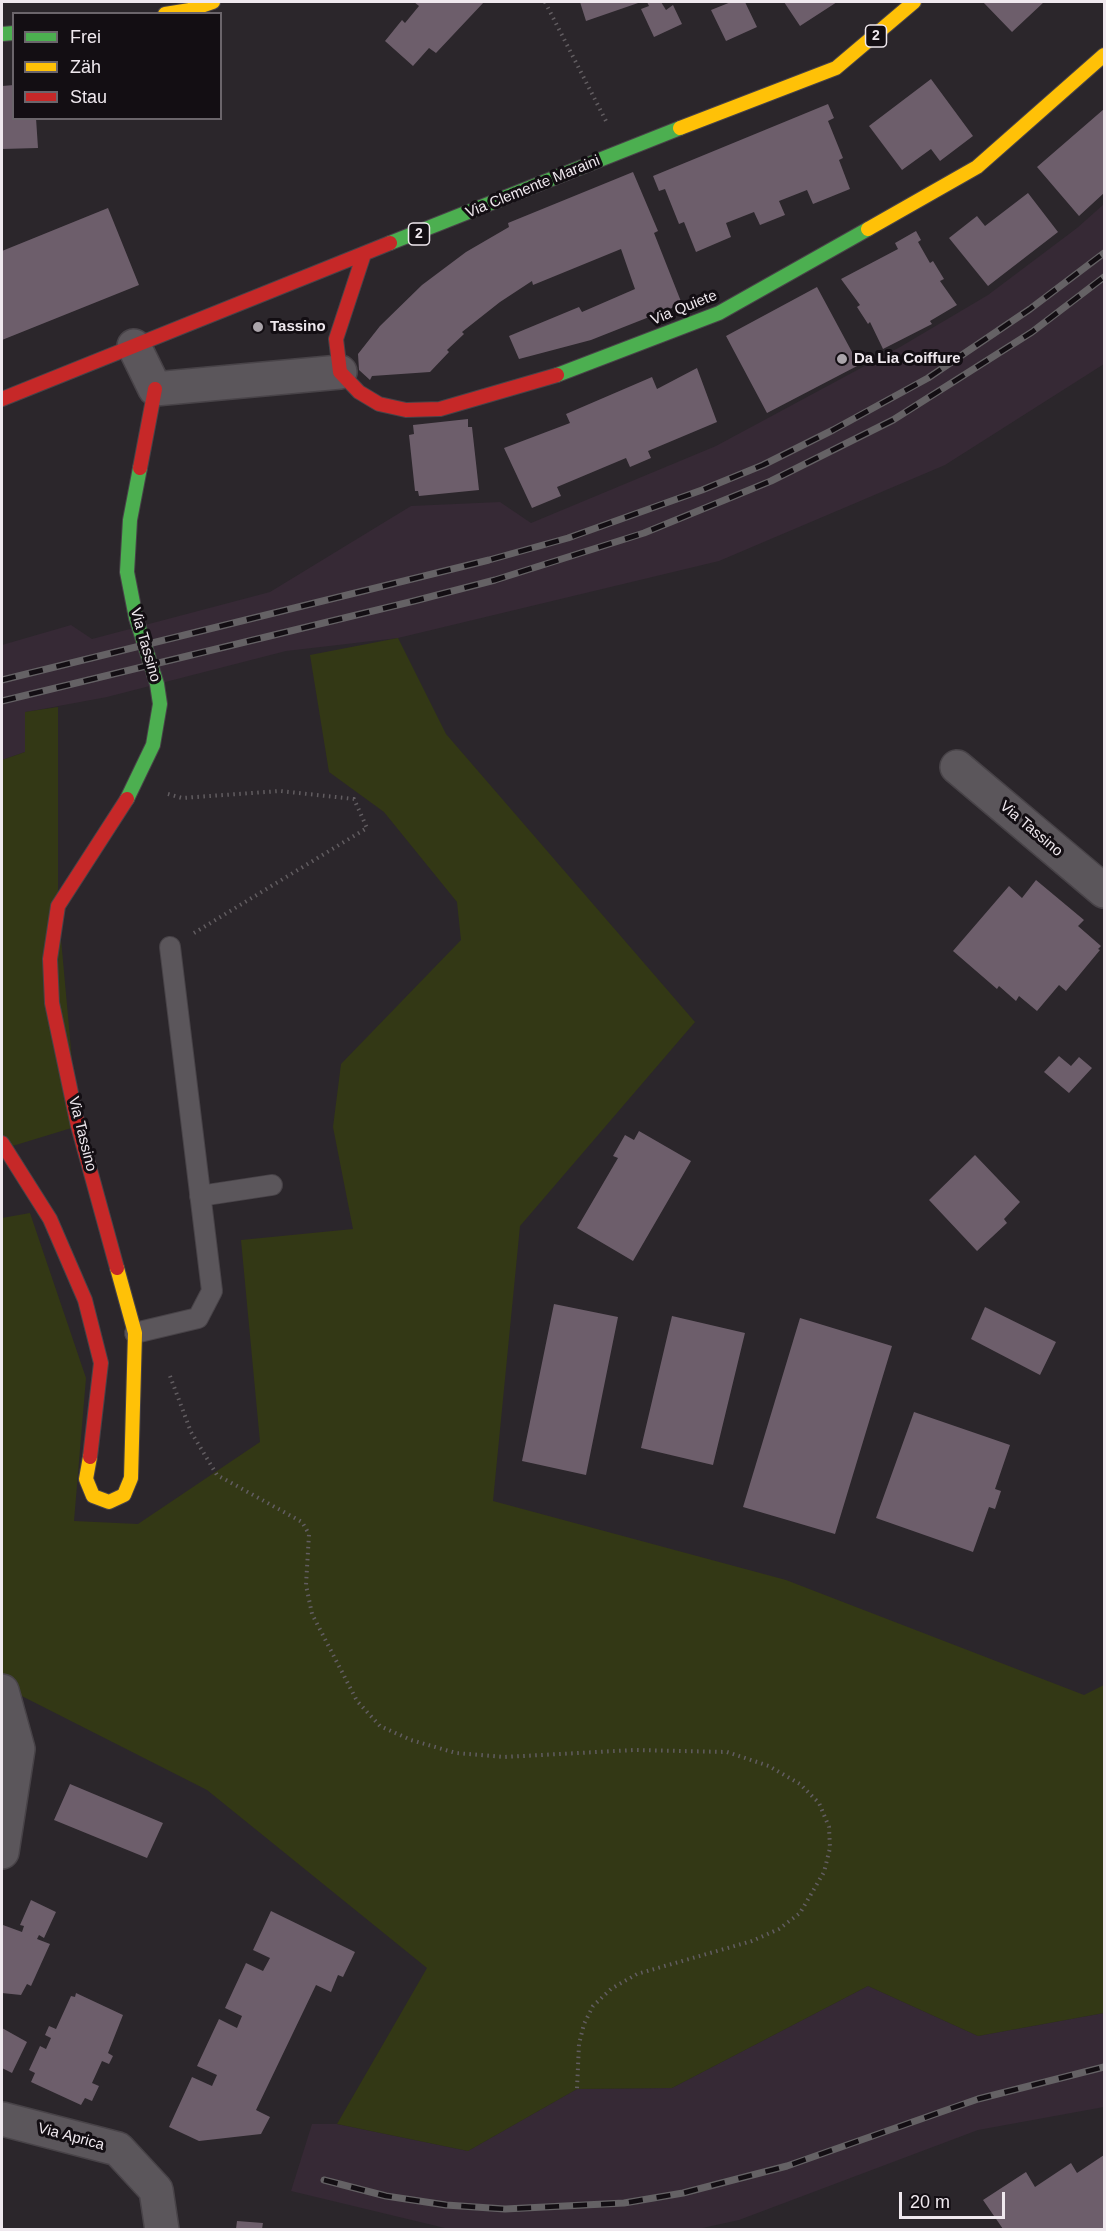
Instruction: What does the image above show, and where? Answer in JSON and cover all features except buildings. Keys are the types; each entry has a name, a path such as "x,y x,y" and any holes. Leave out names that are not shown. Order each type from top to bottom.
{"street":[{"path":"175,12 213,2"},
{"name":"Via Clemente Maraini","path":"2,399 363,257 617,152 836,68 884,30 914,2"},
{"name":"Via Quiete","path":"340,372 359,392 379,404 406,410 440,409 560,374 719,314 977,167 1104,56"},
{"path":"134,346 154,389 340,372 336,339 363,257"},
{"name":"Via Tassino","path":"2,1143 50,1219 86,1300 101,1363 95,1434 86,1479 93,1496 109,1502 124,1495 131,1478 135,1333 78,1126 52,1004 50,959 58,906 136,785 153,746 160,704 157,684 136,618 127,572 130,520 154,389"},
{"name":"Via Tassino","path":"957,767 1104,891"},
{"path":"2,1691 18,1749 2,1852"},
{"name":"Via Aprica","path":"2,2119 118,2150 156,2190 162,2229"}],"lane":[{"path":"135,1333 198,1318 212,1292 170,947"},
{"path":"200,1196 272,1185"}],"path":[{"path":"545,2 608,124"},
{"path":"136,785 182,798 280,791 354,799 367,828 170,947"},
{"path":"168,1372 191,1432 217,1474 303,1522 309,1534 306,1586 312,1614 357,1701 380,1726 411,1740 456,1754 504,1756 634,1750 727,1752 769,1766 800,1784 819,1803 829,1827 830,1848 824,1872 800,1913 779,1929 752,1941 637,1974 611,1989 592,2006 584,2024 579,2044 577,2089"}],"shaded area":[{"path":"1104,204 1104,364 945,465 719,561 398,638 286,651 107,697 26,712 25,752 2,760 2,645 71,625 92,639 270,592 411,506 500,502 531,523 716,446 900,347 988,295 1077,228"},
{"path":"868,1986 978,2036 1104,2013 1104,2107 978,2130 739,2220 698,2229 449,2229 291,2191 312,2124 337,2124 468,2151 577,2089 672,2088"}],"green space":[{"path":"398,638 446,734 695,1022 520,1226 493,1501 786,1580 1084,1695 1104,1685 1104,2013 978,2036 868,1986 672,2088 577,2089 468,2151 337,2124 427,1968 207,1790 2,1686 2,1218 30,1213 86,1378 74,1521 138,1524 260,1442 241,1240 353,1229 333,1127 341,1064 461,940 457,902 384,812 329,772 310,655"},
{"path":"58,707 58,906 78,1126 6,1148 2,1143 2,760 25,752 25,712"}],"railway":[{"path":"2,680 489,560 568,538 702,490 763,465 928,378 1030,309 1104,253"},
{"path":"2,701 495,580 644,533 771,481 893,420 1032,332 1104,277"},
{"path":"324,2180 386,2196 446,2205 505,2209 624,2203 683,2193 787,2166 978,2099 1104,2067"}],"traffic: fast":[{"path":"2,34 12,33"},
{"path":"390,243 680,128"},
{"path":"557,375 719,313 868,229"},
{"path":"127,799 153,745 160,704 157,684 136,618 127,572 130,520 140,468"}],"traffic: slow":[{"path":"178,12 213,2"},
{"path":"680,128 836,68 914,2"},
{"path":"868,229 977,167 1104,55"},
{"path":"90,1457 86,1479 93,1496 109,1502 124,1495 131,1478 135,1333 117,1268"}],"traffic: jam":[{"path":"2,399 390,243"},
{"path":"363,257 336,339 340,372 359,392 379,404 406,410 440,409 557,375"},
{"path":"140,468 155,389"},
{"path":"117,1268 78,1126 52,1003 50,959 58,906 127,799"},
{"path":"2,1143 50,1219 85,1300 101,1363 90,1457"}],"place":[{"name":"Tassino","path":"258,327"},
{"name":"Da Lia Coiffure","path":"842,359"}]}
